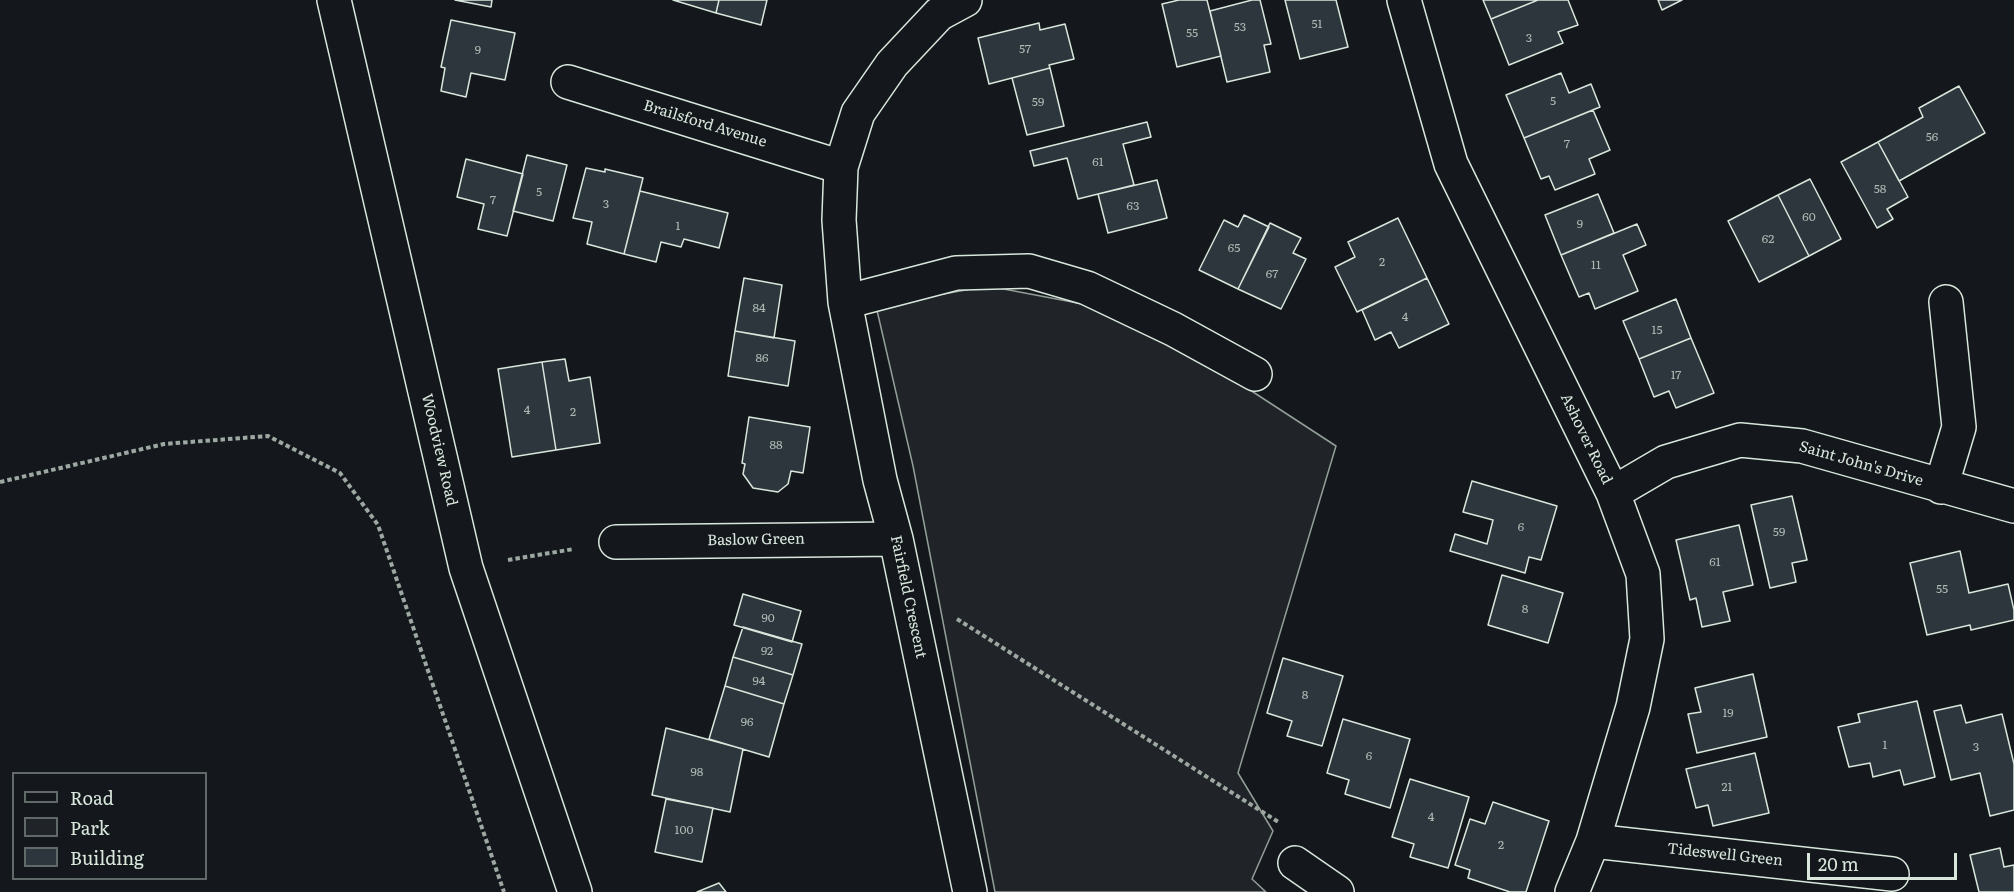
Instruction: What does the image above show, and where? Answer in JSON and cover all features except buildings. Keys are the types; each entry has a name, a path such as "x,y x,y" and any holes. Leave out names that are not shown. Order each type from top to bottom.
{"street":[{"name":"Woodview Road","path":"334,0 466,568 576,892"},
{"name":"Fairfield Crescent","path":"965,0 939,14 892,64 858,113 841,167 839,220 845,302 880,480 896,539 970,892"},
{"name":"Ashover Road","path":"1404,0 1451,164 1613,493 1643,574 1647,639 1633,707 1593,841 1572,892"},
{"name":"Brailsford Avenue","path":"568,82 841,167"},
{"path":"845,302 956,273 1029,271 1087,288 1173,329 1255,374"},
{"name":"Saint John's Drive","path":"1941,486 1959,427 1946,302"},
{"name":"Saint John's Drive","path":"1613,493 1666,462 1740,441 1802,446 2014,506"},
{"name":"Baslow Green","path":"616,542 896,539"},
{"name":"Tideswell Green","path":"1593,841 1892,874"},
{"path":"1295,863 1337,892"}],"path":[{"path":"0,482 164,444 268,436 340,473 378,525 504,892"},
{"path":"466,568 616,542"},
{"path":"906,587 1304,838 1295,863"}],"green space":[{"path":"988,286 1088,305 1227,375 1336,446 1238,773 1273,831 1252,879 1266,892 995,892 913,466 876,306"}]}
